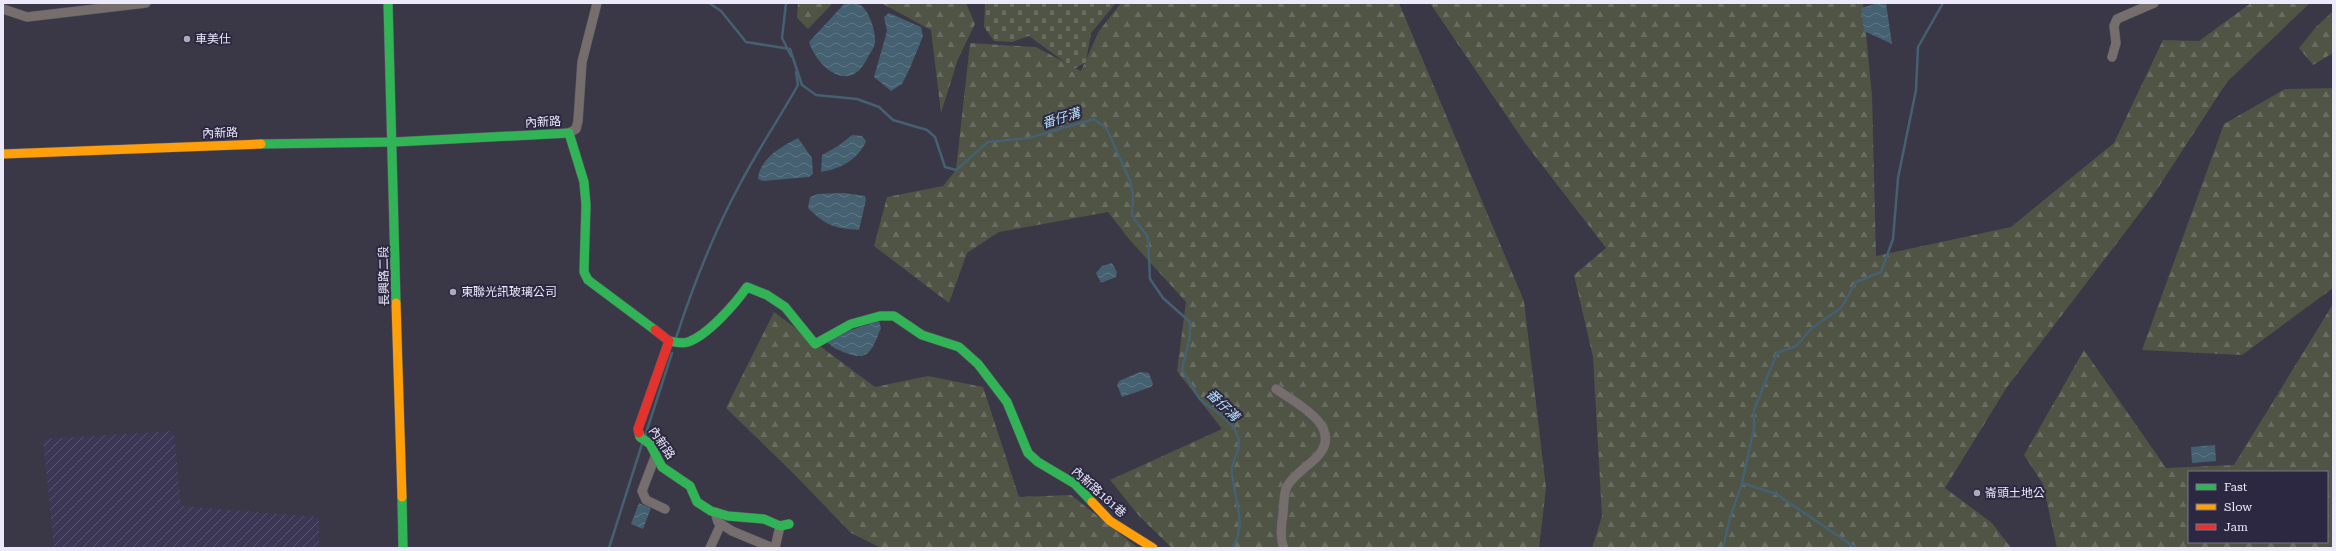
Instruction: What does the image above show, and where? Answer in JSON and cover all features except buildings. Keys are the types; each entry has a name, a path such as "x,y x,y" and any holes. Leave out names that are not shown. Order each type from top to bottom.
{"street":[{"path":"3,9 27,17 146,3"},
{"name":"長興路二段","path":"388,3 394,142 399,453 403,548"},
{"path":"569,133 576,129 578,121 582,62 597,3"},
{"path":"2112,57 2116,46 2114,26 2117,18 2154,3"},
{"name":"內新路","path":"3,154 221,144 394,142 569,133 584,182 586,205 584,272 588,280 669,341 638,429 640,437 650,444 655,457 662,467 690,486 697,502 715,512 728,516 764,519 780,526"},
{"name":"內新路181巷","path":"669,341 686,343 699,335 741,298 748,287 758,290 784,306 794,317 803,333 815,344 851,324 880,316 894,316 922,334 959,347 964,351 978,364 1007,402 1028,453 1038,462 1075,484 1110,520 1153,548"},
{"path":"1276,389 1310,412 1323,427 1326,435 1324,445 1318,456 1287,485 1282,518 1282,544 1284,548"},
{"path":"655,457 642,492 646,500 665,509"},
{"path":"715,512 718,522 721,524 761,544 774,548 780,526 789,524"},
{"path":"710,548 721,524"}],"shaded area":[{"path":"174,431 181,506 319,517 319,548 54,548 43,439"}],"green space":[{"path":"798,3 833,3 808,29 797,18"},
{"path":"881,3 966,3 975,24 958,59 941,113 931,30"},
{"path":"985,3 1116,3 1091,33 1086,62 1074,69 1029,36 1012,42 994,41 984,27"},
{"path":"1121,3 1399,3 1524,301 1546,488 1539,548 1172,548 1140,517 1110,480 1222,429 1177,371 1186,302 1129,239 1108,212 999,232 967,253 949,303 874,246 887,197 943,186 956,170 970,43 1036,47 1081,71 1099,31"},
{"path":"1430,3 1863,3 1872,96 1876,256 2011,227 2114,143 2163,40 2199,41 2251,3 2310,3 2227,82 2152,197 2007,387 1945,488 1992,523 2011,548 1592,548 1602,516 1593,357 1574,275 1606,248 1525,143"},
{"path":"2333,11 2333,53 2313,65 2299,48 2316,27"},
{"path":"2333,88 2333,288 2242,355 2142,350 2224,124 2285,89"},
{"path":"2333,304 2333,548 2057,548 2043,484 2024,455 2084,350 2166,468 2234,465"},
{"path":"774,312 875,387 928,376 983,387 1019,497 1071,495 1138,548 881,548 851,533 792,472 726,408"}],"water":[{"path":"845,3 857,3 865,9 871,20 875,43 865,63 857,72 852,75 842,76 830,71 823,65 812,50 809,42"},
{"path":"1879,3 1886,3 1892,44 1864,31 1861,8"},
{"path":"889,13 921,27 923,36 902,84 891,91 874,77 887,31 884,17"},
{"path":"852,135 862,136 866,141 863,148 853,158 841,166 821,172 822,155 838,146"},
{"path":"798,138 812,158 813,174 809,177 763,181 758,179 762,165 767,159 779,149"},
{"path":"844,193 865,196 866,200 859,230 831,225 820,219 808,208 810,197 818,194"},
{"path":"1112,263 1117,272 1116,277 1101,283 1096,273 1102,266"},
{"path":"879,321 881,328 876,341 870,351 866,354 854,356 836,349 827,342 851,330"},
{"path":"1140,372 1149,373 1153,384 1151,387 1122,397 1117,385 1119,381"},
{"path":"2215,445 2216,461 2192,463 2191,447"},
{"path":"639,503 651,508 643,529 631,524"}],"waterway":[{"name":"番仔溝","path":"709,3 721,11 746,42 790,49 802,85 816,95 857,99 879,107 893,120 927,130 935,137 945,167 956,170 988,142 1029,138 1094,119 1107,129 1130,181 1133,194 1132,216 1148,237 1150,279 1163,298 1190,322 1190,336 1182,370 1200,399 1230,423 1239,441 1239,447 1233,462 1232,473 1240,521 1237,539 1232,548"},
{"path":"786,3 782,38 791,56"},
{"path":"1723,548 1730,518 1742,483 1754,428 1754,410 1777,353 1796,346 1812,328 1841,308 1856,282 1881,272 1893,239 1898,178 1916,90 1918,47 1943,3"},
{"path":"676,338 689,299 712,241 746,173 798,85 796,72"},
{"path":"645,436 672,353"},
{"path":"609,548 642,444"},
{"path":"1742,483 1776,494 1856,548"}],"traffic: fast":[{"path":"388,3 396,303"},
{"path":"261,144 394,142 569,133 584,182 586,205 584,272 588,280 655,330"},
{"path":"669,341 686,343 704,333 736,302 747,287 767,295 785,307 815,344 851,324 880,316 894,316 922,335 959,347 978,364 1007,402 1028,453 1038,462 1075,484 1092,502"},
{"path":"639,433 640,437 650,444 662,467 690,486 697,502 711,511 728,516 764,519 780,526 789,524"},
{"path":"402,497 403,548"}],"traffic: slow":[{"path":"3,154 261,144"},
{"path":"396,303 402,497"},
{"path":"1092,502 1110,521 1153,548"}],"traffic: jam":[{"path":"639,433 638,429 669,341 655,330"}],"place":[{"name":"車美仕","path":"187,39"},
{"name":"東聯光訊玻璃公司","path":"453,292"},
{"name":"崙頭土地公","path":"1977,493"}]}
